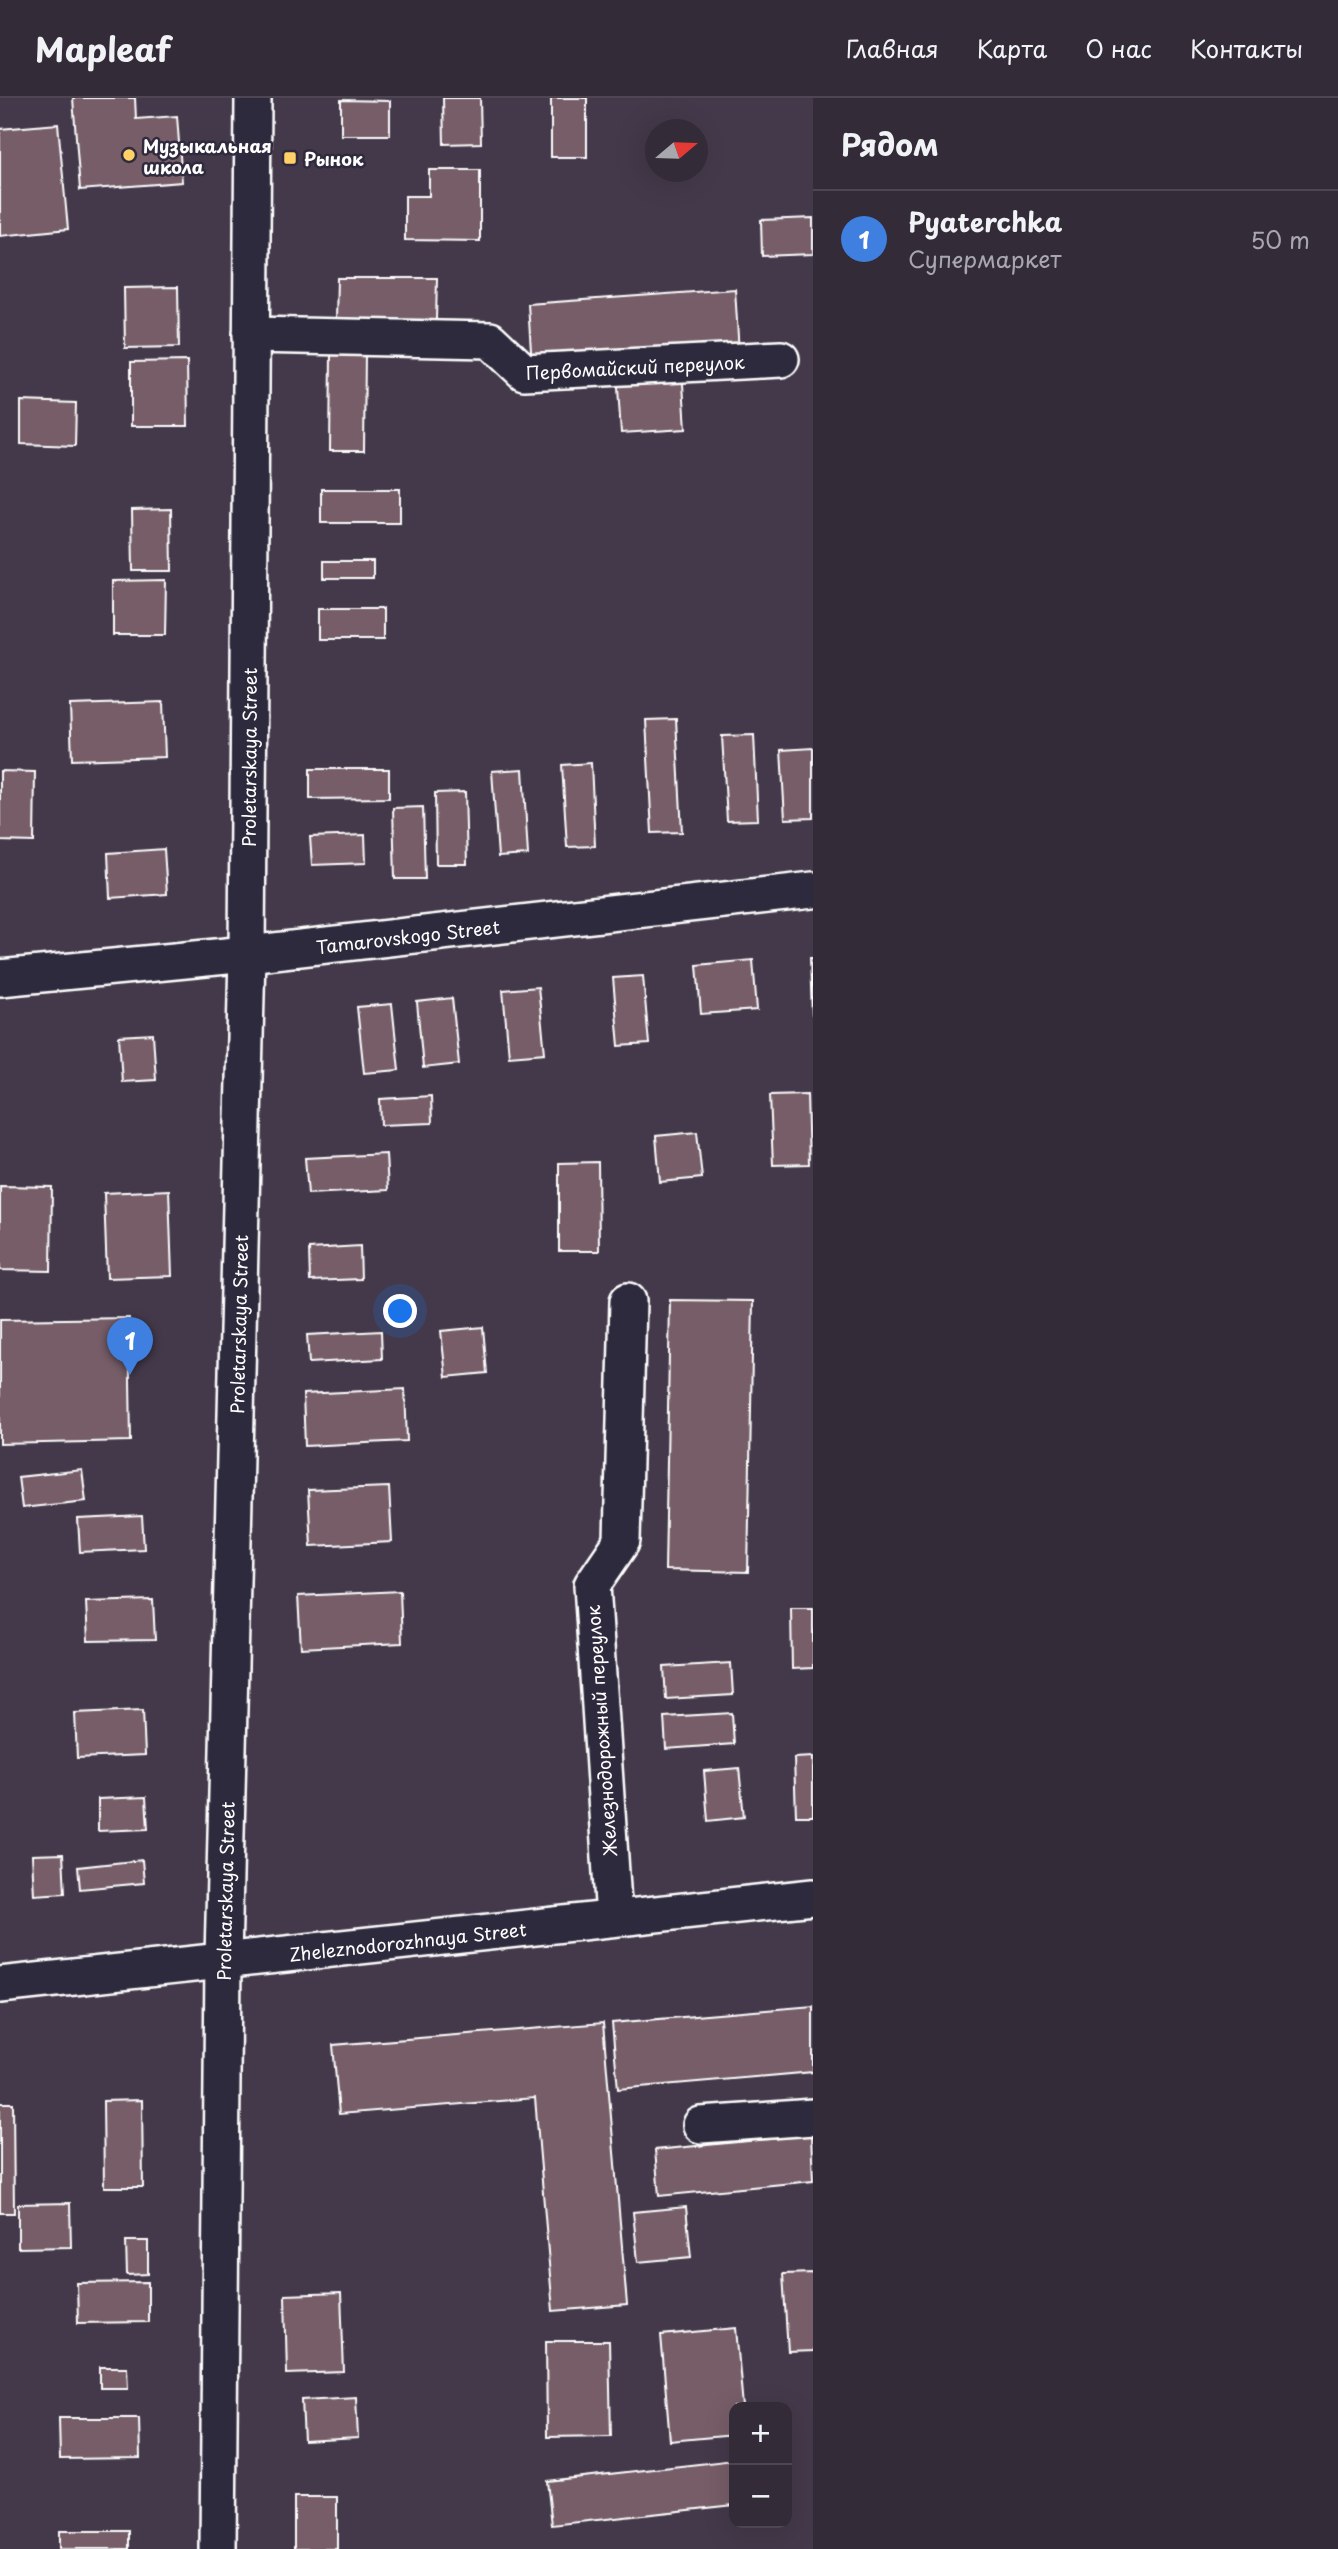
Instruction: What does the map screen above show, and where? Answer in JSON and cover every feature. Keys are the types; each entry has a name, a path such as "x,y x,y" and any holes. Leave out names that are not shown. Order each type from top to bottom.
{"street":[{"name":"Proletarskaya Street","path":"218,2549 223,1960 247,954 253,98"},
{"name":"Первомайский переулок","path":"251,335 490,340 524,372 781,359"},
{"name":"Tamarovskogo Street","path":"0,978 247,954 813,890"},
{"name":"Железнодорожный переулок","path":"614,1918 592,1585 622,1541 628,1301"},
{"name":"Zheleznodorozhnaya Street","path":"0,1985 813,1897"},
{"path":"701,2125 813,2117"}],"building":[{"name":"Музыкальная школа","path":"73,98 135,98 136,119 177,116 182,182 80,190"},
{"path":"443,98 480,98 481,143 444,144"},
{"path":"551,98 587,98 587,157 551,157"},
{"path":"341,100 390,101 390,135 341,135"},
{"path":"58,124 68,229 0,236 0,129"},
{"path":"429,170 480,170 480,241 405,240 405,196 429,196"},
{"path":"813,218 813,254 762,256 761,220"},
{"path":"337,278 437,278 436,320 336,320"},
{"path":"178,287 179,347 125,348 124,288"},
{"path":"735,289 739,353 532,367 528,304"},
{"path":"331,353 365,353 364,451 330,451"},
{"path":"187,361 188,426 131,426 131,362"},
{"path":"682,369 686,429 621,433 617,373"},
{"path":"21,401 76,403 75,446 21,444"},
{"path":"321,489 400,489 400,523 321,523"},
{"path":"171,509 172,571 133,571 132,510"},
{"path":"324,561 373,561 373,578 324,578"},
{"path":"166,580 165,635 113,635 113,581"},
{"path":"318,609 383,609 383,640 318,640"},
{"path":"163,702 165,757 72,760 70,705"},
{"path":"676,719 682,832 652,833 646,720"},
{"path":"754,735 758,820 727,821 722,736"},
{"path":"813,748 813,818 785,819 781,750"},
{"path":"591,763 595,846 567,847 562,765"},
{"path":"310,769 389,769 389,798 310,799"},
{"path":"523,769 528,855 498,857 492,771"},
{"path":"0,771 35,772 34,842 0,841"},
{"path":"465,792 467,864 436,864 435,793"},
{"path":"423,807 425,879 395,879 393,808"},
{"path":"365,835 366,863 312,865 310,837"},
{"path":"164,849 167,894 110,898 108,853"},
{"path":"810,958 813,958 812,1016"},
{"path":"753,960 757,1010 701,1014 697,965"},
{"path":"643,976 649,1044 619,1046 613,978"},
{"path":"538,987 545,1053 509,1056 503,990"},
{"path":"452,998 459,1064 423,1068 417,1002"},
{"path":"392,1004 399,1070 364,1073 357,1007"},
{"path":"153,1034 156,1080 122,1082 119,1036"},
{"path":"807,1094 809,1164 773,1165 770,1095"},
{"path":"431,1096 432,1123 381,1125 380,1099"},
{"path":"697,1132 702,1178 660,1182 656,1136"},
{"path":"386,1154 388,1190 308,1194 305,1158"},
{"path":"598,1162 599,1251 559,1251 559,1163"},
{"path":"0,1186 52,1187 51,1271 0,1270"},
{"path":"169,1190 172,1276 107,1278 104,1193"},
{"path":"360,1246 361,1279 310,1281 309,1249"},
{"path":"670,1300 753,1301 748,1572 665,1570"},
{"path":"129,1318 131,1441 0,1444 0,1320"},
{"path":"483,1327 487,1373 446,1377 441,1331"},
{"path":"381,1331 382,1359 309,1363 307,1335"},
{"path":"405,1389 407,1441 305,1446 303,1394"},
{"path":"82,1470 86,1501 22,1508 18,1477"},
{"path":"389,1487 392,1542 311,1546 308,1490"},
{"path":"142,1516 144,1549 80,1552 78,1519"},
{"path":"400,1591 402,1643 301,1648 298,1596"},
{"path":"153,1600 155,1640 88,1641 86,1602"},
{"path":"791,1608 813,1608 813,1668 792,1669"},
{"path":"731,1663 733,1695 666,1699 664,1667"},
{"path":"143,1710 145,1755 77,1758 75,1713"},
{"path":"732,1713 734,1744 666,1749 664,1717"},
{"path":"813,1757 813,1816 796,1816 794,1758"},
{"path":"739,1768 744,1817 708,1821 704,1771"},
{"path":"146,1797 148,1829 98,1831 98,1799"},
{"path":"63,1854 65,1893 34,1895 32,1855"},
{"path":"142,1860 144,1883 80,1889 78,1867"},
{"path":"813,2006 813,2072 618,2089 612,2023"},
{"path":"603,2023 627,2305 553,2311 535,2098 339,2114 333,2045"},
{"path":"142,2100 143,2187 104,2187 103,2101"},
{"path":"0,2103 13,2103 14,2213 0,2213"},
{"path":"811,2135 813,2181 659,2196 655,2150"},
{"path":"70,2203 71,2247 18,2248 18,2204"},
{"path":"686,2207 691,2257 638,2262 633,2212"},
{"path":"126,2241 148,2241 148,2274 127,2275"},
{"path":"813,2273 813,2351 788,2352 783,2274"},
{"path":"148,2282 148,2322 78,2323 77,2283"},
{"path":"341,2293 344,2372 287,2374 285,2295"},
{"path":"736,2328 743,2402 729,2402 729,2435 670,2441 661,2335"},
{"path":"546,2341 609,2341 611,2436 547,2437"},
{"path":"100,2367 127,2367 128,2388 100,2388"},
{"path":"356,2397 358,2438 304,2441 302,2400"},
{"path":"59,2418 139,2418 140,2458 60,2459"},
{"path":"729,2461 729,2506 552,2525 547,2481"},
{"path":"294,2497 337,2497 337,2549 294,2549"},
{"path":"59,2531 129,2531 129,2549 59,2549"}],"place":[{"name":"Музыкальная школа","path":"129,155"},
{"name":"Рынок","path":"290,158"},
{"name":"Pyaterchka","path":"130,1375"}]}
